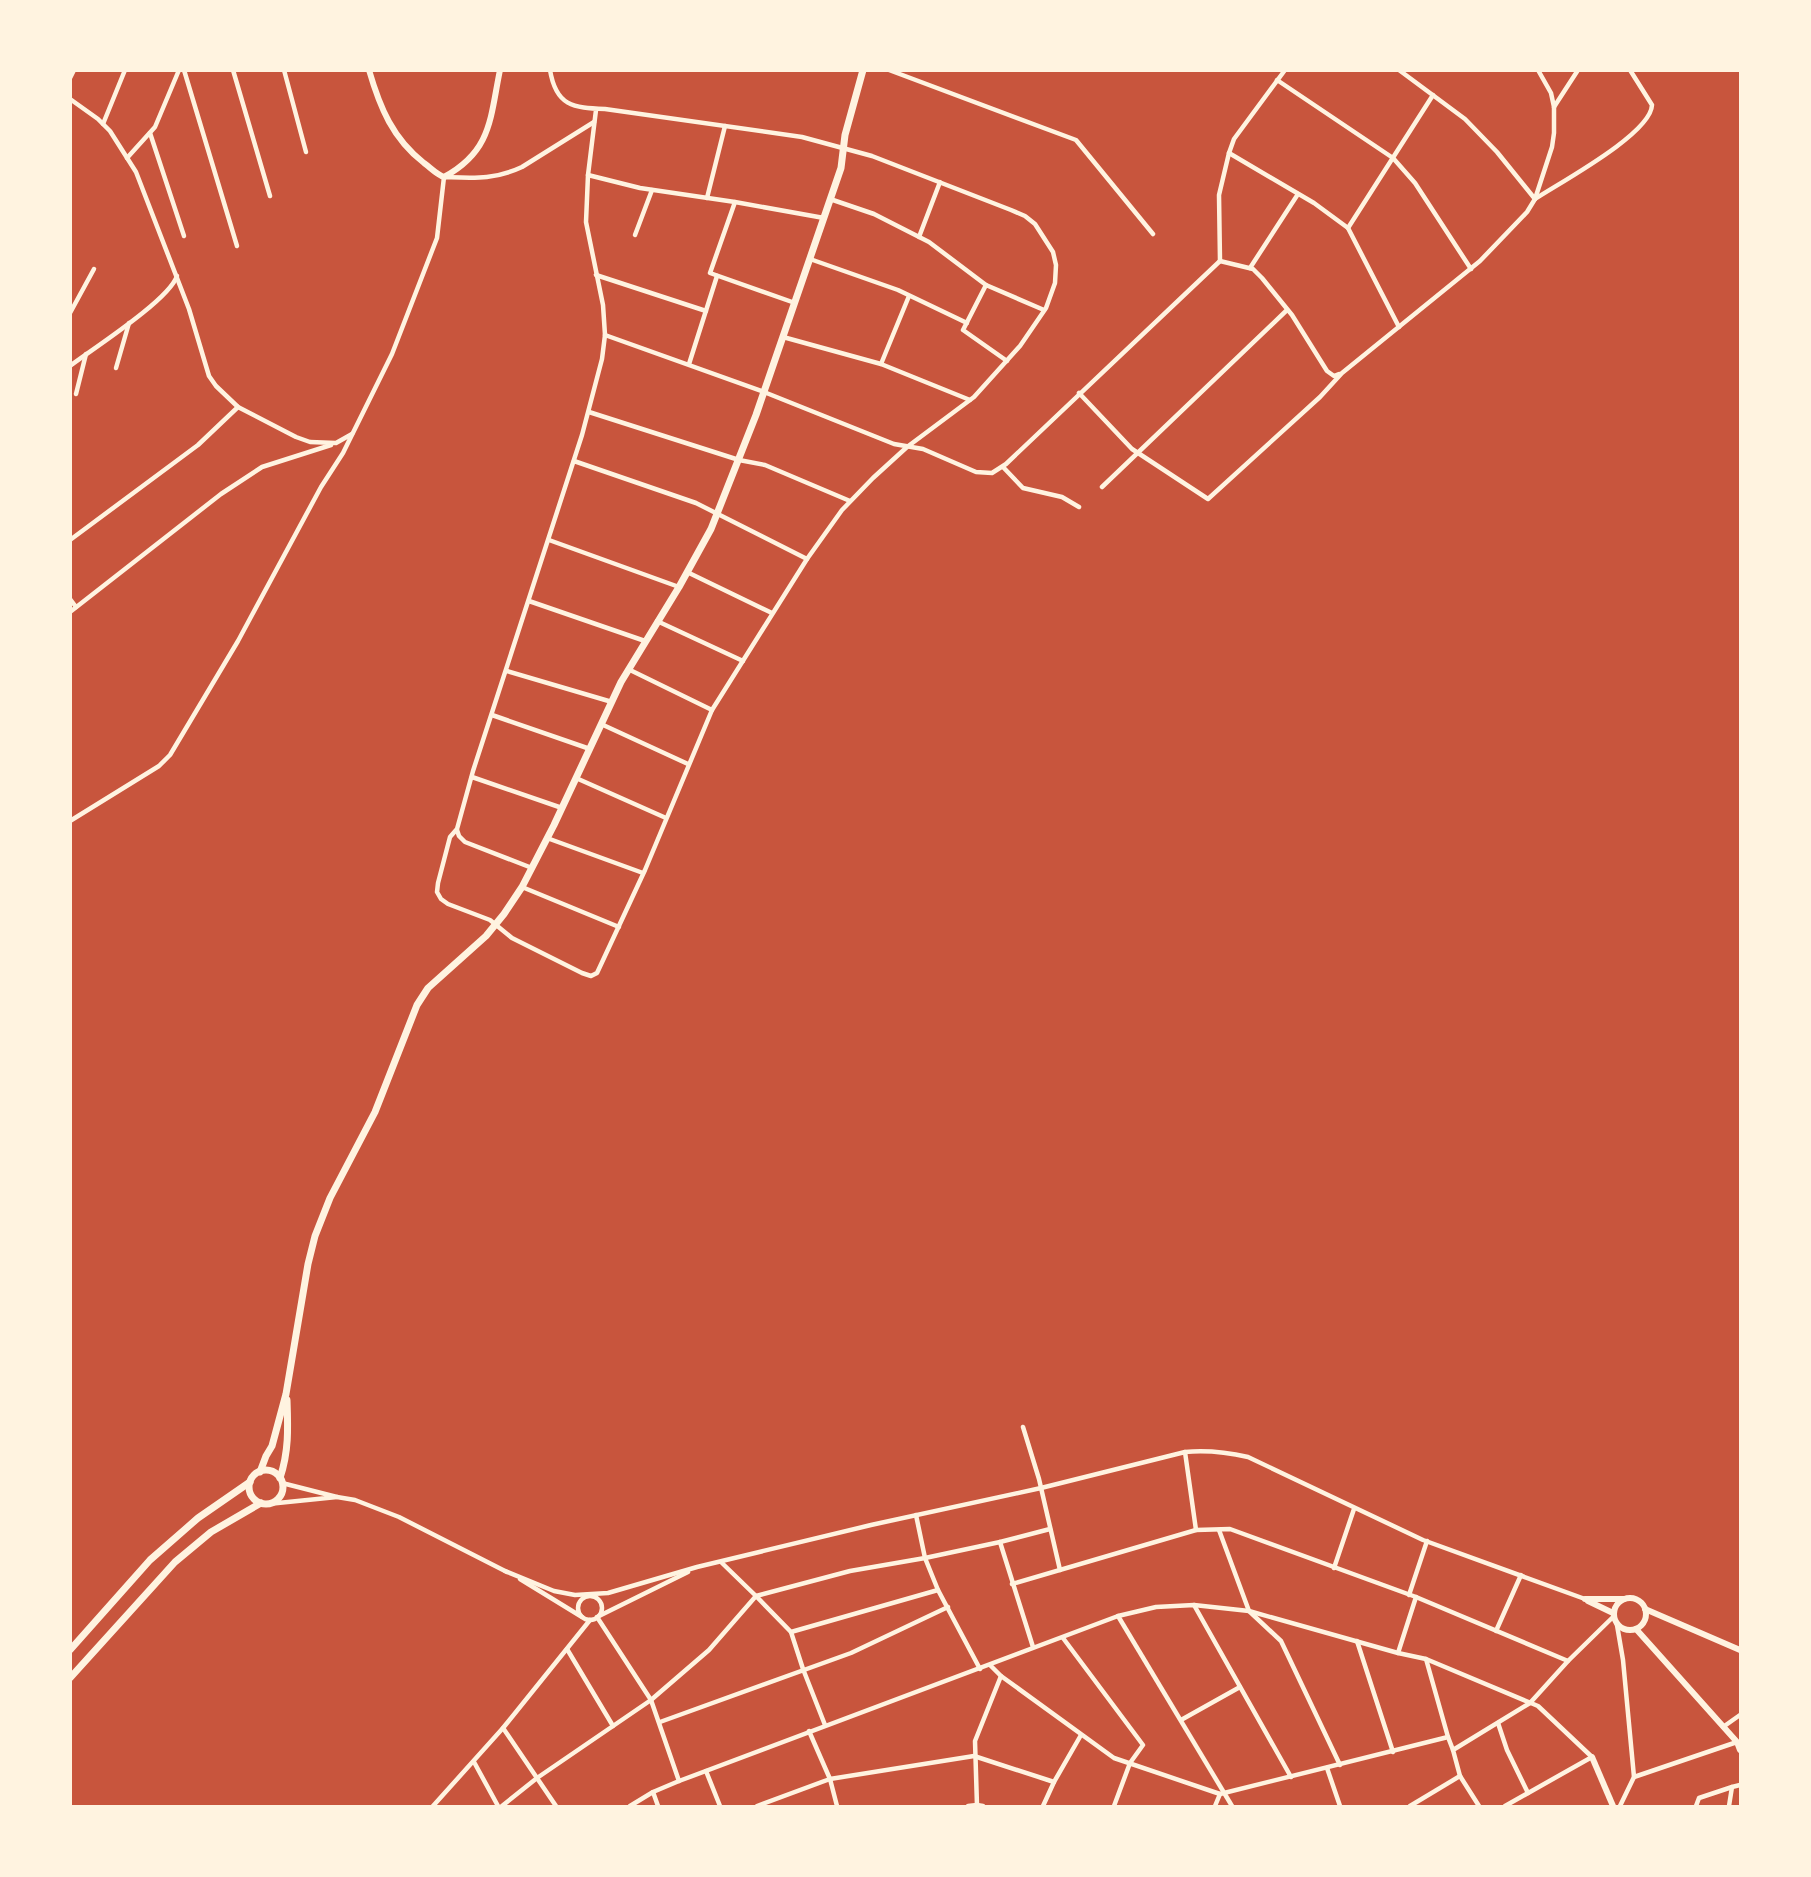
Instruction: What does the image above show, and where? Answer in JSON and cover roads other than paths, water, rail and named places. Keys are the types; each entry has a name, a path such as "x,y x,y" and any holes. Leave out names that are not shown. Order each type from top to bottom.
{"main road":[{"path":"70,1650 150,1560 198,1518 250,1482 260,1472 272,1446 286,1394 308,1264 315,1236 330,1198 375,1112 422,996 486,936 522,887 548,838 628,669 679,587 718,514 764,392 841,168 845,135 863,70"},
{"path":"70,1678 175,1562 211,1532 278,1499 282,1489 281,1481 289,1437 286,1394"},
{"path":"260,1472 271,1472 281,1481"},
{"path":"250,1482 252,1498 265,1504"}],"street":[{"path":"70,78 74,70"},
{"path":"103,124 125,70"},
{"path":"127,158 155,127 179,70"},
{"path":"184,70 237,246"},
{"path":"233,70 270,196"},
{"path":"284,70 306,152"},
{"path":"369,70 379,102 399,139 411,154 444,177 481,179 511,172 594,122"},
{"path":"444,177 457,170 480,147 486,137 491,122 500,70"},
{"path":"550,70 555,90 560,97 575,107 604,109 802,137 872,156 1025,216 1039,229 1053,252 1056,271 1054,290 1044,310 1030,334 1007,361 970,400 908,447 850,501 807,559 712,710 643,873 594,976 587,975 512,938 490,920 448,904 437,892 450,837 457,829 549,540 589,412 602,359 605,335 603,305 586,222 588,175 596,110"},
{"path":"889,70 1076,140 1153,234"},
{"path":"605,335 764,392 894,444 923,449 976,472 992,473 1003,467 1078,393 1220,261 1219,195 1229,153 1234,139 1285,70"},
{"path":"1399,70 1465,119 1497,152 1535,199"},
{"path":"1078,393 1138,454 1208,499 1320,397 1342,373 1470,269 1515,226 1535,199 1552,147 1554,107 1551,93 1539,70"},
{"path":"1554,107 1578,70"},
{"path":"1535,199 1610,151 1640,128 1649,117 1652,105 1630,70"},
{"path":"1277,80 1393,158 1415,183 1470,269"},
{"path":"1348,228 1432,95"},
{"path":"71,100 110,131 136,172 177,276 209,376 226,397 238,407 296,437 310,442 336,443"},
{"path":"707,198 725,126"},
{"path":"150,133 184,237"},
{"path":"1229,153 1298,194 1348,228 1399,327"},
{"path":"588,175 652,190 824,218"},
{"path":"70,821 159,766 170,755 238,641 321,487 353,434 392,354 437,238 444,177"},
{"path":"919,237 940,183"},
{"path":"635,235 652,190"},
{"path":"1250,268 1298,194"},
{"path":"830,199 874,214 929,242 986,285 1044,310"},
{"path":"735,202 710,273 795,303"},
{"path":"810,259 909,296 967,323"},
{"path":"1220,261 1250,268 1263,278 1327,371 1334,376 1342,373"},
{"path":"70,313 94,270"},
{"path":"596,275 706,311"},
{"path":"70,366 168,291 177,276"},
{"path":"689,364 717,276"},
{"path":"986,285 963,330 1007,361"},
{"path":"881,364 909,296"},
{"path":"1102,488 1287,310"},
{"path":"116,368 129,323"},
{"path":"783,337 881,364 970,400"},
{"path":"76,394 86,354"},
{"path":"70,540 198,445 238,407"},
{"path":"589,412 739,460 765,465 850,501"},
{"path":"70,612 221,494 262,467 336,443 353,434"},
{"path":"574,461 696,503 807,559"},
{"path":"1003,467 1023,488 1062,497 1079,507"},
{"path":"549,540 679,587"},
{"path":"687,572 772,613"},
{"path":"70,599 76,607"},
{"path":"529,601 645,641"},
{"path":"657,621 743,661"},
{"path":"628,669 712,710"},
{"path":"507,670 612,702"},
{"path":"492,715 590,749"},
{"path":"602,724 688,764"},
{"path":"472,777 562,808"},
{"path":"576,778 666,818"},
{"path":"457,829 459,836 465,842 532,868"},
{"path":"548,838 643,873"},
{"path":"522,887 619,927"},
{"path":"1023,1427 1041,1488 1060,1570"},
{"path":"582,1617 578,1606 582,1599 697,1567 1041,1488 1185,1452 1216,1451 1248,1457 1426,1541 1585,1599 1613,1615 1623,1660 1634,1778 1620,1806"},
{"path":"1185,1452 1196,1530"},
{"path":"281,1481 296,1488 355,1500 399,1517 506,1571 554,1591 596,1597 601,1603 601,1611 597,1617"},
{"path":"265,1504 338,1497"},
{"path":"1334,1568 1354,1509"},
{"path":"916,1515 925,1558 938,1590 980,1669"},
{"path":"474,1762 500,1806 651,1700 709,1650 756,1596 850,1571 925,1558 1050,1529"},
{"path":"1012,1584 1196,1530 1230,1529 1409,1595 1568,1661"},
{"path":"1219,1530 1249,1611 1281,1641 1340,1765"},
{"path":"1409,1595 1426,1541"},
{"path":"1000,1542 1033,1647"},
{"path":"722,1563 791,1632 825,1725"},
{"path":"433,1806 503,1728 590,1620 697,1567"},
{"path":"506,1571 590,1620"},
{"path":"1496,1631 1521,1575"},
{"path":"791,1632 938,1590"},
{"path":"1398,1653 1416,1598"},
{"path":"1585,1599 1630,1598 1639,1601 1645,1609 1740,1650"},
{"path":"1453,1750 1530,1703 1613,1615 1617,1604 1625,1599"},
{"path":"1194,1605 1291,1777"},
{"path":"630,1806 653,1792 679,1781 1118,1616 1156,1607 1194,1605 1249,1611 1426,1659 1538,1706 1592,1757 1613,1806"},
{"path":"660,1722 850,1653 948,1607"},
{"path":"1617,1625 1625,1630 1636,1629 1645,1620 1645,1609"},
{"path":"1118,1616 1232,1806"},
{"path":"597,1617 651,1700 679,1781"},
{"path":"1636,1629 1737,1742 1740,1750"},
{"path":"1063,1638 1143,1745 1130,1763 1114,1806"},
{"path":"1357,1641 1393,1752"},
{"path":"567,1649 613,1726"},
{"path":"1426,1659 1460,1776 1479,1806"},
{"path":"990,1665 1001,1676 1114,1758 1223,1793 1448,1737"},
{"path":"968,1806 979,1806 974,1756 975,1741 1001,1676"},
{"path":"1181,1720 1240,1687"},
{"path":"1723,1727 1740,1714"},
{"path":"1498,1723 1507,1750 1528,1793"},
{"path":"503,1728 556,1806"},
{"path":"809,1731 830,1779 837,1806"},
{"path":"1043,1806 1081,1734"},
{"path":"1634,1778 1737,1742"},
{"path":"757,1806 830,1779 974,1756 1054,1782"},
{"path":"1505,1806 1592,1757"},
{"path":"1327,1768 1340,1806"},
{"path":"706,1771 720,1806"},
{"path":"1410,1806 1460,1776"},
{"path":"1696,1806 1700,1798 1740,1785"},
{"path":"1729,1806 1732,1787"},
{"path":"653,1792 658,1806"},
{"path":"1215,1806 1223,1793"}]}
